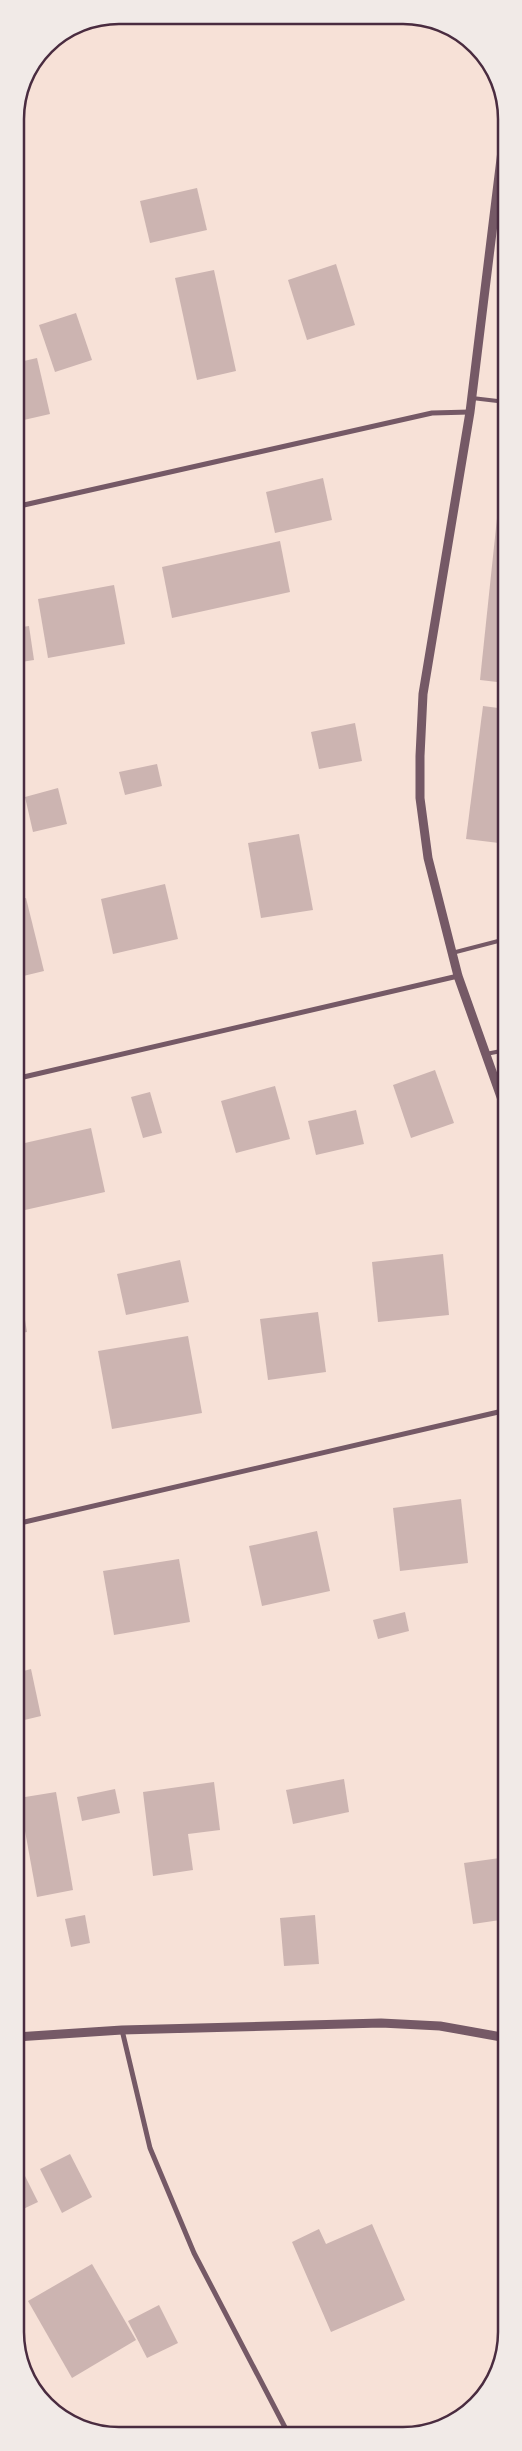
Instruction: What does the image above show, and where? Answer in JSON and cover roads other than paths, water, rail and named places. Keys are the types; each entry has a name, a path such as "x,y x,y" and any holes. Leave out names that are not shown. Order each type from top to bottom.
{"street":[{"path":"498,184 470,412 423,694 420,798 428,858 458,976 498,1088"},
{"path":"24,505 432,413 470,412"},
{"path":"24,1077 458,976"},
{"path":"24,1522 498,1412"},
{"path":"24,2036 122,2030 414,2023 498,2037"},
{"path":"122,2030 150,2148 194,2253 285,2427"}],"lane":[{"path":"472,398 498,401"},
{"path":"452,953 498,941"},
{"path":"486,1054 498,1052"}]}
